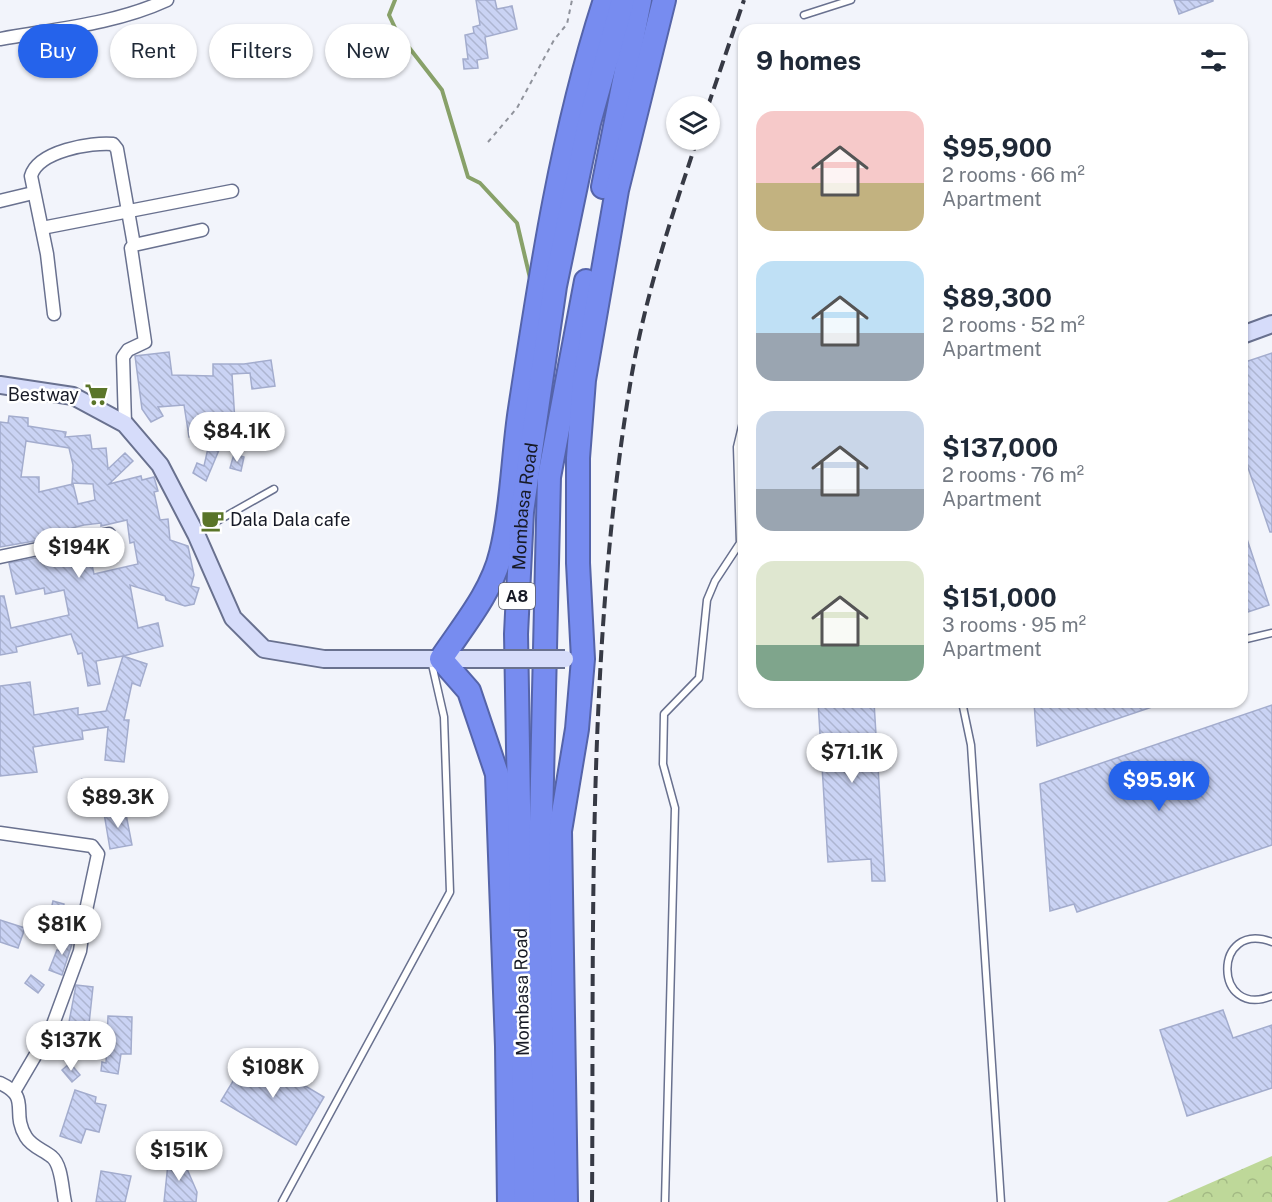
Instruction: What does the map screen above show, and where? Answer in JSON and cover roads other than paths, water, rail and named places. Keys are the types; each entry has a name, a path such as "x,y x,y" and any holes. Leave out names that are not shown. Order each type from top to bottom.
{"highway":[{"path":"509,1202 507,1034 497,774 469,691 436,659 484,594 501,554 522,399 561,171 574,104 605,0"},
{"name":"Mombasa Road","path":"526,1202 516,634 522,512 555,286 589,123 622,0"},
{"name":"Mombasa Road","path":"545,1202 540,865 549,477 640,0"},
{"path":"566,1202 561,831 577,729 574,659 578,563 578,458 584,380 617,190 664,0"}],"street":[{"path":"0,39 99,22 136,6 167,0"},
{"path":"54,314 42,228 33,194 32,171 51,156 68,149 113,144 117,149 134,245 130,252 145,342 128,350 123,357 125,424"},
{"path":"42,228 232,191"},
{"path":"0,201 33,194"},
{"path":"134,245 202,230"},
{"path":"1248,333 1272,324"},
{"path":"0,385 73,396 125,424 160,465 196,534 233,618 264,649 324,659 574,659"},
{"path":"0,557 109,534"},
{"path":"0,833 92,846 98,854 80,951 52,1028 15,1090"},
{"path":"0,1083 15,1090 20,1101 18,1115 21,1128 28,1141 56,1163 65,1202"}],"lane":[{"path":"804,15 851,0"},
{"path":"738,443 738,479"},
{"path":"196,534 274,489"},
{"path":"665,1202 675,808 663,764 664,714 699,678 707,600 715,581 738,546"},
{"path":"1248,639 1272,633"},
{"path":"282,1202 450,892 444,717 436,659"},
{"path":"963,708 970,745 1001,1202"},
{"path":"1272,942 1254,939 1238,945 1227,962 1226,973 1230,986 1250,1000 1262,1000 1272,996"}],"waterway":[{"path":"395,0 389,15 397,32 442,90 468,177 480,183 517,223 530,278"}],"railway":[{"path":"711,96 744,0"},
{"path":"592,1202 595,789 606,583 616,481 637,348 660,258 694,150"}],"place":[{"name":"Bestway","path":"97,395"},
{"name":"Dala Dala cafe","path":"212,520"}]}
